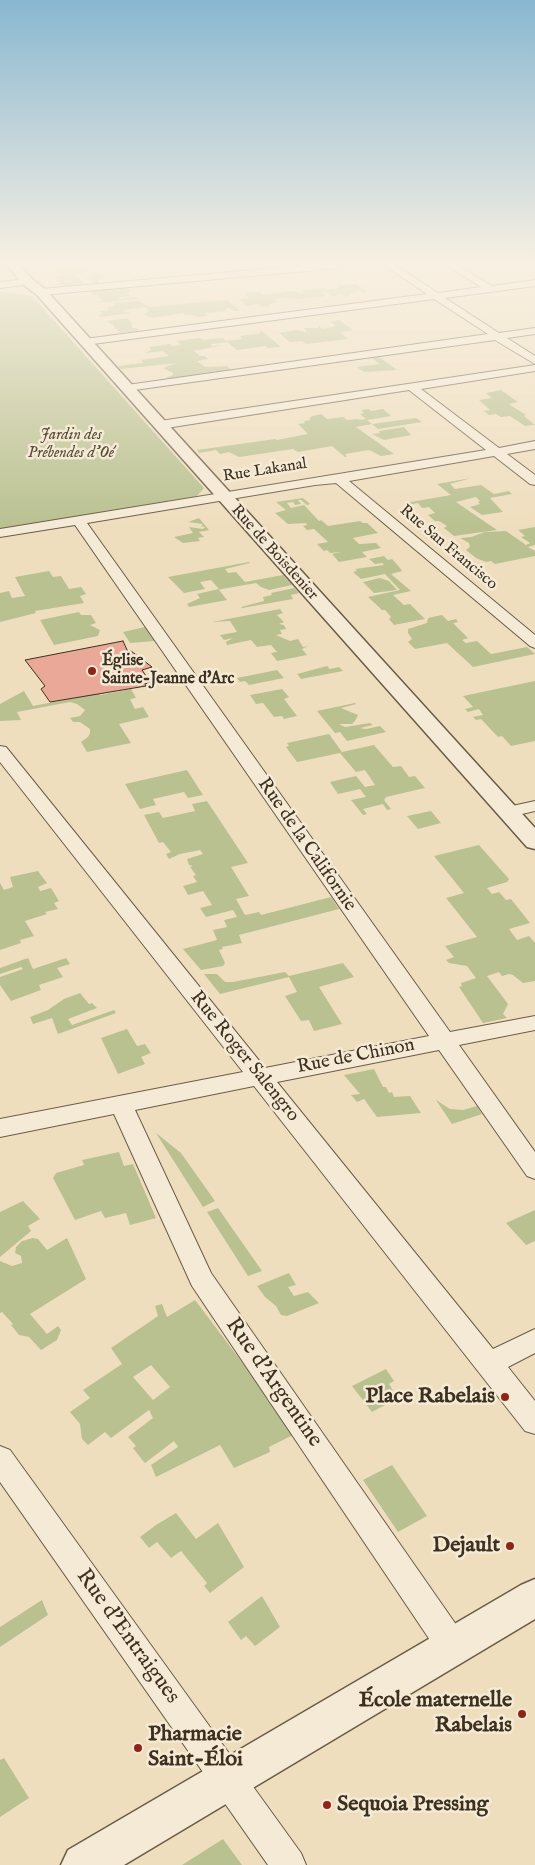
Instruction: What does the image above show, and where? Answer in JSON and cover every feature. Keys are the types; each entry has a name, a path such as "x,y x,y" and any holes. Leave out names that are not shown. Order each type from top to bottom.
{"street":[{"name":"Rue de Boisdenier","path":"94,352 535,842"},
{"path":"127,388 383,352"},
{"path":"521,352 535,361"},
{"path":"160,425 535,368"},
{"path":"412,387 535,481"},
{"name":"Rue Lakanal","path":"0,533 314,481 339,479 535,445"},
{"name":"Rue San Francisco","path":"339,479 535,643"},
{"name":"Rue de la Californie","path":"78,520 535,1170"},
{"name":"Rue Roger Salengro","path":"4,762 260,1076 489,1364"},
{"path":"509,812 535,806"},
{"name":"Rue de Chinon","path":"0,1128 535,1023"},
{"name":"Rue d'Argentine","path":"121,1104 201,1279 453,1646"},
{"path":"535,1340 489,1364 535,1422"},
{"name":"Rue d'Entraigues","path":"0,1458 289,1865"},
{"path":"83,1865 535,1598"}],"green space":[{"name":"Jardin des Prébendes d'Oé","path":"0,352 82,352 204,488 196,497 0,530"},
{"path":"164,352 195,352 208,359 197,361 205,367 227,366 231,370 168,379 167,377 173,375 173,373 163,368 177,363 121,369 118,366 143,363 141,360 169,356"},
{"path":"379,357 397,370 364,372 357,367 380,364 372,358"},
{"path":"501,390 518,402 509,404 526,415 524,416 535,425 525,426 510,416 489,415 484,411 490,410 479,400 492,398 486,393"},
{"path":"369,409 371,411 383,409 391,416 367,420 372,424 356,427 394,454 381,456 369,450 345,454 347,457 345,457 332,446 298,452 293,449 239,457 229,452 220,454 216,450 199,453 197,450 277,440 308,434 298,424 305,423 304,421 310,420 310,417 321,414 327,419 343,417 347,420 360,420 366,419 360,414 364,413 361,410"},
{"path":"416,418 422,422 378,429 372,424"},
{"path":"404,427 411,435 384,440 372,434 380,433 379,431"},
{"path":"471,478 450,484 455,489 481,485 494,494 509,491 512,494 490,498 503,512 482,515 470,507 480,504 476,497 456,502 497,530 454,536 444,528 447,526 439,521 435,521 428,515 435,513 429,507 422,508 418,503 407,505 405,503 451,495 437,484"},
{"path":"303,498 310,504 307,505 301,500 298,500 301,504 287,503 291,508 304,505 319,521 321,520 328,526 360,521 367,523 378,533 353,538 359,544 376,543 381,548 362,552 367,557 339,562 332,554 341,552 330,553 327,550 324,551 317,544 328,542 314,529 307,530 303,526 307,525 306,523 288,524 275,513 286,510 276,502"},
{"path":"199,518 209,530 199,532 204,537 198,538 200,541 183,543 174,537 193,533 189,527 203,529 205,527 201,526 203,524 188,522"},
{"path":"535,527 535,545 528,547 535,551 535,556 495,564 491,561 486,562 476,558 466,550 470,547 469,543 460,538 471,537 485,532 506,531 526,545 530,543 521,537 525,536 518,530"},
{"path":"384,556 388,560 392,559 402,571 391,574 411,591 393,595 404,605 410,604 425,619 394,625 389,619 391,617 385,610 382,610 368,597 400,590 385,574 361,579 353,572 357,571 355,569 384,565 382,563 375,564 369,559"},
{"path":"249,562 225,569 228,573 236,572 245,582 283,575 292,585 269,590 256,583 222,589 219,590 227,600 189,607 187,604 200,598 197,594 219,589 211,580 200,582 205,589 184,593 168,577"},
{"path":"49,571 53,577 61,576 69,589 81,587 86,594 80,596 84,603 35,611 36,613 0,622 0,593 9,591 12,598 25,596 15,577"},
{"path":"380,578 389,581 397,590 374,593 363,582"},
{"path":"294,588 299,593 291,595 293,599 241,607 264,601 263,597 272,595 271,593"},
{"path":"280,609 283,613 277,615 284,622 279,624 284,625 286,629 280,630 282,634 276,635 290,641 298,639 303,647 308,646 302,649 307,655 277,661 271,653 277,652 271,645 257,647 251,640 227,645 226,642 233,638 224,640 220,635 237,632 230,621 212,622"},
{"path":"79,612 81,615 91,615 96,623 90,625 100,630 98,636 54,645 40,620"},
{"path":"442,615 448,621 456,619 458,622 453,623 468,638 462,640 466,643 477,641 491,654 527,647 535,654 473,667 447,643 415,649 408,642 412,639 408,629 427,623 428,618"},
{"path":"145,627 155,641 130,643 123,632"},
{"path":"327,666 330,669 339,667 343,671 301,679 297,674"},
{"path":"277,670 284,678 249,685 245,681 240,682 237,678"},
{"path":"535,681 535,741 511,746 502,736 498,737 481,719 476,720 473,717 483,715 479,709 468,712 465,709 473,707 463,696"},
{"path":"131,689 136,698 130,699 135,709 143,707 149,717 119,724 131,743 87,752 81,742 88,737 90,729 80,722 73,722 70,718 80,716 85,710 77,704 70,702 17,712 21,720 0,721 0,704 24,691 33,706 99,693 100,695"},
{"path":"282,689 289,697 284,699 297,716 284,719 282,716 274,717 263,703 256,704 250,695"},
{"path":"355,703 341,708 358,715 355,721 352,724 339,724 345,727 370,723 373,725 360,728 366,729 380,726 386,732 347,741 340,732 335,733 317,711"},
{"path":"329,734 342,752 374,745 393,767 401,766 409,777 415,776 425,788 386,797 384,800 391,809 387,810 383,804 363,809 367,814 363,815 351,800 366,797 360,789 338,794 330,782 356,776 365,787 375,785 365,770 356,772 340,753 297,762 286,747 289,746 287,743"},
{"path":"187,770 203,795 188,798 184,792 153,799 156,805 140,809 125,784"},
{"path":"207,801 248,863 231,867 249,896 236,899 245,915 259,912 261,915 331,897 339,909 239,935 242,943 222,947 223,949 219,950 225,963 223,966 201,970 183,949 217,940 213,930 227,927 224,920 237,917 233,910 206,917 200,908 212,905 203,891 188,895 183,886 197,882 193,876 196,875 190,867 193,866 189,865 187,859 203,854 200,850 180,854 169,859 166,854 171,852 163,842 159,843 144,815 159,812 163,818 195,811 192,804"},
{"path":"431,811 441,823 418,829 407,816"},
{"path":"479,845 509,879 507,882 487,888 492,894 499,892 506,900 511,899 530,923 509,929 517,940 529,936 535,943 535,981 523,983 513,975 502,976 499,972 487,976 508,1004 503,1014 507,1018 483,1023 459,987 462,986 461,983 476,978 467,966 449,963 446,960 454,957 445,946 477,937 446,898 464,893 434,856"},
{"path":"38,871 47,883 38,887 40,891 51,888 59,901 54,903 58,909 45,912 47,914 25,921 34,936 20,940 21,943 0,950 0,883 4,890 13,887 10,877"},
{"path":"28,958 33,969 66,958 70,964 57,968 63,977 39,985 41,990 11,1001 0,985 0,977 23,969 21,967 0,974 0,968"},
{"path":"343,963 354,977 319,987 342,1024 314,1031 309,1020 301,1021 285,996 297,992 289,977 220,994 204,974 217,974 225,982 233,982 285,972 289,976"},
{"path":"80,993 89,1004 92,1003 97,1008 68,1019 72,1025 114,1010 116,1013 58,1034 52,1018 33,1024 30,1017 48,1010 64,999"},
{"path":"127,1029 137,1046 145,1044 151,1053 141,1057 145,1064 118,1074 101,1038"},
{"path":"374,1069 383,1087 386,1087 389,1093 392,1092 394,1097 410,1096 421,1113 377,1117 364,1099 357,1102 351,1095 360,1094 344,1075"},
{"path":"436,1100 450,1109 463,1110 477,1106 482,1114 452,1124"},
{"path":"156,1133 181,1153 215,1201 203,1207"},
{"path":"119,1152 124,1166 133,1164 156,1218 130,1225 126,1213 105,1218 101,1211 75,1220 53,1178 56,1173 84,1165 82,1160"},
{"path":"23,1201 40,1219 28,1226 31,1231 0,1257 0,1212"},
{"path":"218,1208 262,1271 248,1276 207,1212"},
{"path":"535,1210 535,1241 526,1245 506,1223"},
{"path":"33,1238 38,1239 47,1250 67,1238 86,1279 30,1314 47,1334 58,1326 61,1330 57,1340 41,1350 29,1337 19,1335 11,1325 13,1324 2,1312 0,1313 0,1261 12,1266 22,1263 21,1256 15,1253 16,1247 22,1241"},
{"path":"289,1273 296,1285 288,1287 294,1296 308,1292 319,1303 287,1316 281,1315 276,1306 265,1297 257,1286"},
{"path":"195,1300 248,1370 293,1435 269,1447 270,1452 234,1468 220,1445 156,1477 151,1465 178,1447 174,1441 145,1463 143,1461 133,1448 136,1446 128,1437 153,1418 149,1410 111,1438 105,1432 88,1445 82,1439 80,1424 70,1412 90,1398 83,1390 122,1364 111,1348 158,1316 155,1306 162,1304 167,1317","holes":["151,1365 170,1387 153,1400 133,1377"]},
{"path":"386,1369 394,1381 389,1384 398,1398 372,1412 352,1386"},
{"path":"392,1465 427,1516 398,1532 363,1480"},
{"path":"176,1513 196,1539 218,1523 244,1567 210,1593 204,1586 207,1583 181,1551 171,1558 157,1542 149,1548 140,1537"},
{"path":"262,1596 280,1627 255,1646 246,1636 241,1640 228,1622"},
{"path":"42,1600 48,1615 0,1647 0,1627"},
{"path":"4,1758 29,1798 0,1817 0,1760"},
{"path":"223,1839 242,1865 182,1865"}],"building":[{"name":"Église Sainte-Jeanne d'Arc","path":"123,641 128,652 131,651 152,667 142,670 150,682 145,684 146,686 50,702 41,689 45,686 25,660"}],"place":[{"name":"Église Sainte-Jeanne d'Arc","path":"92,671"},
{"name":"Place Rabelais","path":"505,1397"},
{"name":"Dejault","path":"510,1546"},
{"name":"École maternelle Rabelais","path":"522,1714"},
{"name":"Pharmacie Saint-Éloi","path":"138,1748"},
{"name":"Sequoia Pressing","path":"327,1805"}]}
